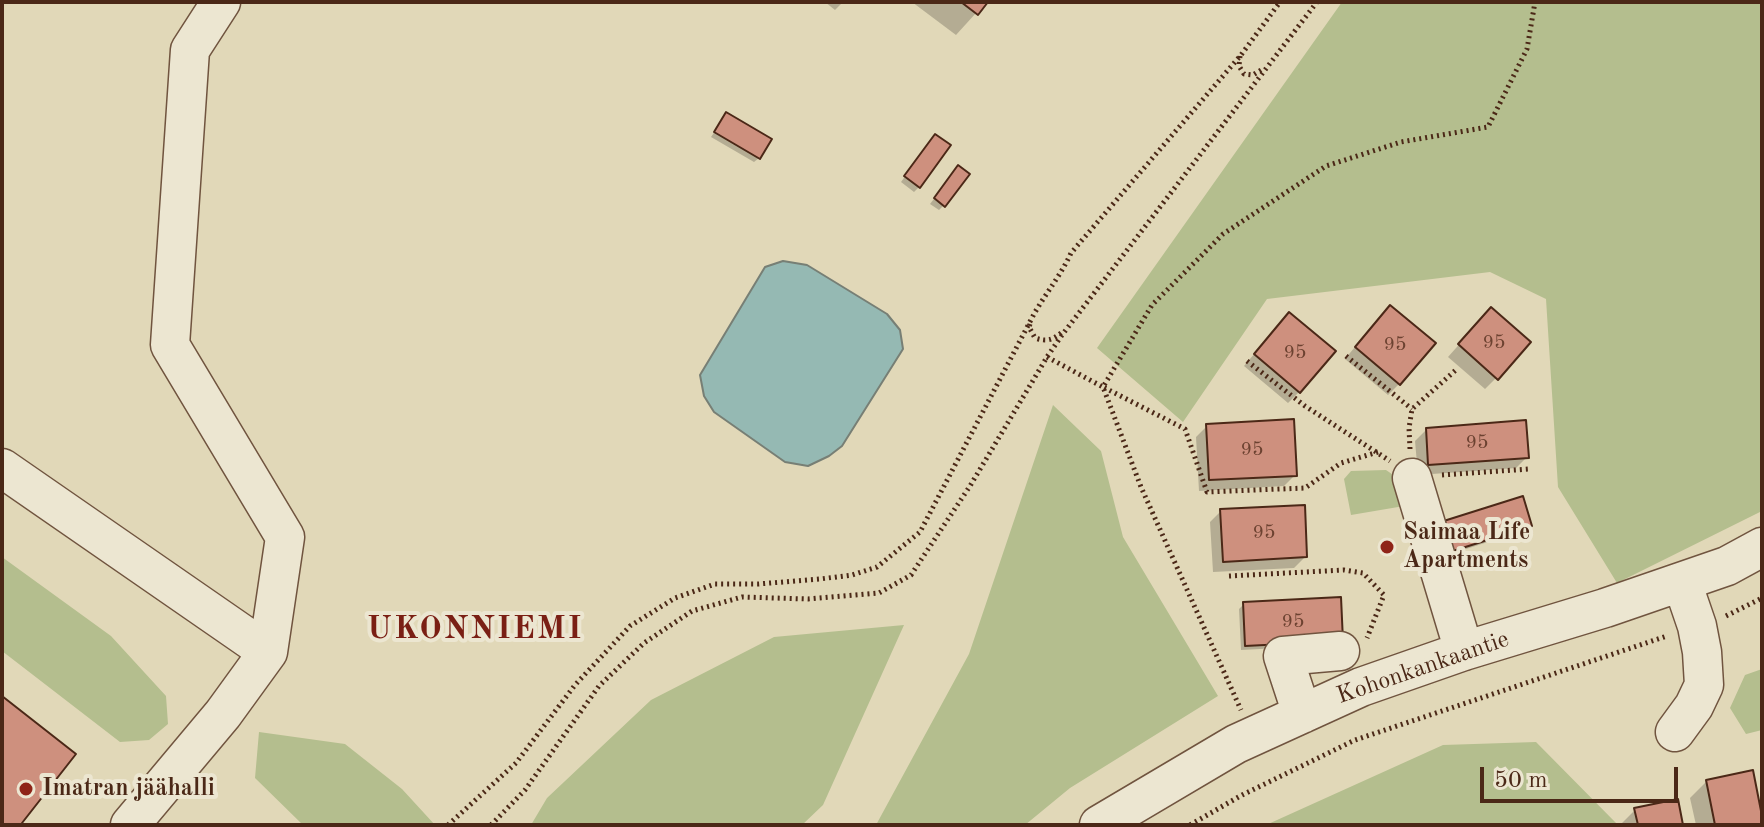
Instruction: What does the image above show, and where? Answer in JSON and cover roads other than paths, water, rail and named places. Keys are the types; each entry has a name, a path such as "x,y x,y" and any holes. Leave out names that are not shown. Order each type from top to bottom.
{"street":[{"path":"130,825 223,714 268,652 285,537 170,345 190,50 221,2"},
{"path":"2,468 268,652"},
{"path":"1412,478 1464,651"},
{"name":"Kohonkankaantie","path":"1099,825 1236,744 1361,687 1682,582 1727,566 1762,547"},
{"path":"1675,732 1694,706 1704,685 1697,626 1682,582"},
{"path":"1302,714 1283,656 1340,651"}],"water":[{"path":"783,261 807,265 887,314 900,330 903,349 842,446 808,466 785,462 714,412 704,396 700,375 765,267"}],"place":[{"name":"Saimaa Life Apartments","path":"1387,547"},
{"name":"Imatran jäähalli","path":"26,789"}],"district":[{"name":"UKONNIEMI","path":"475,630"}]}
